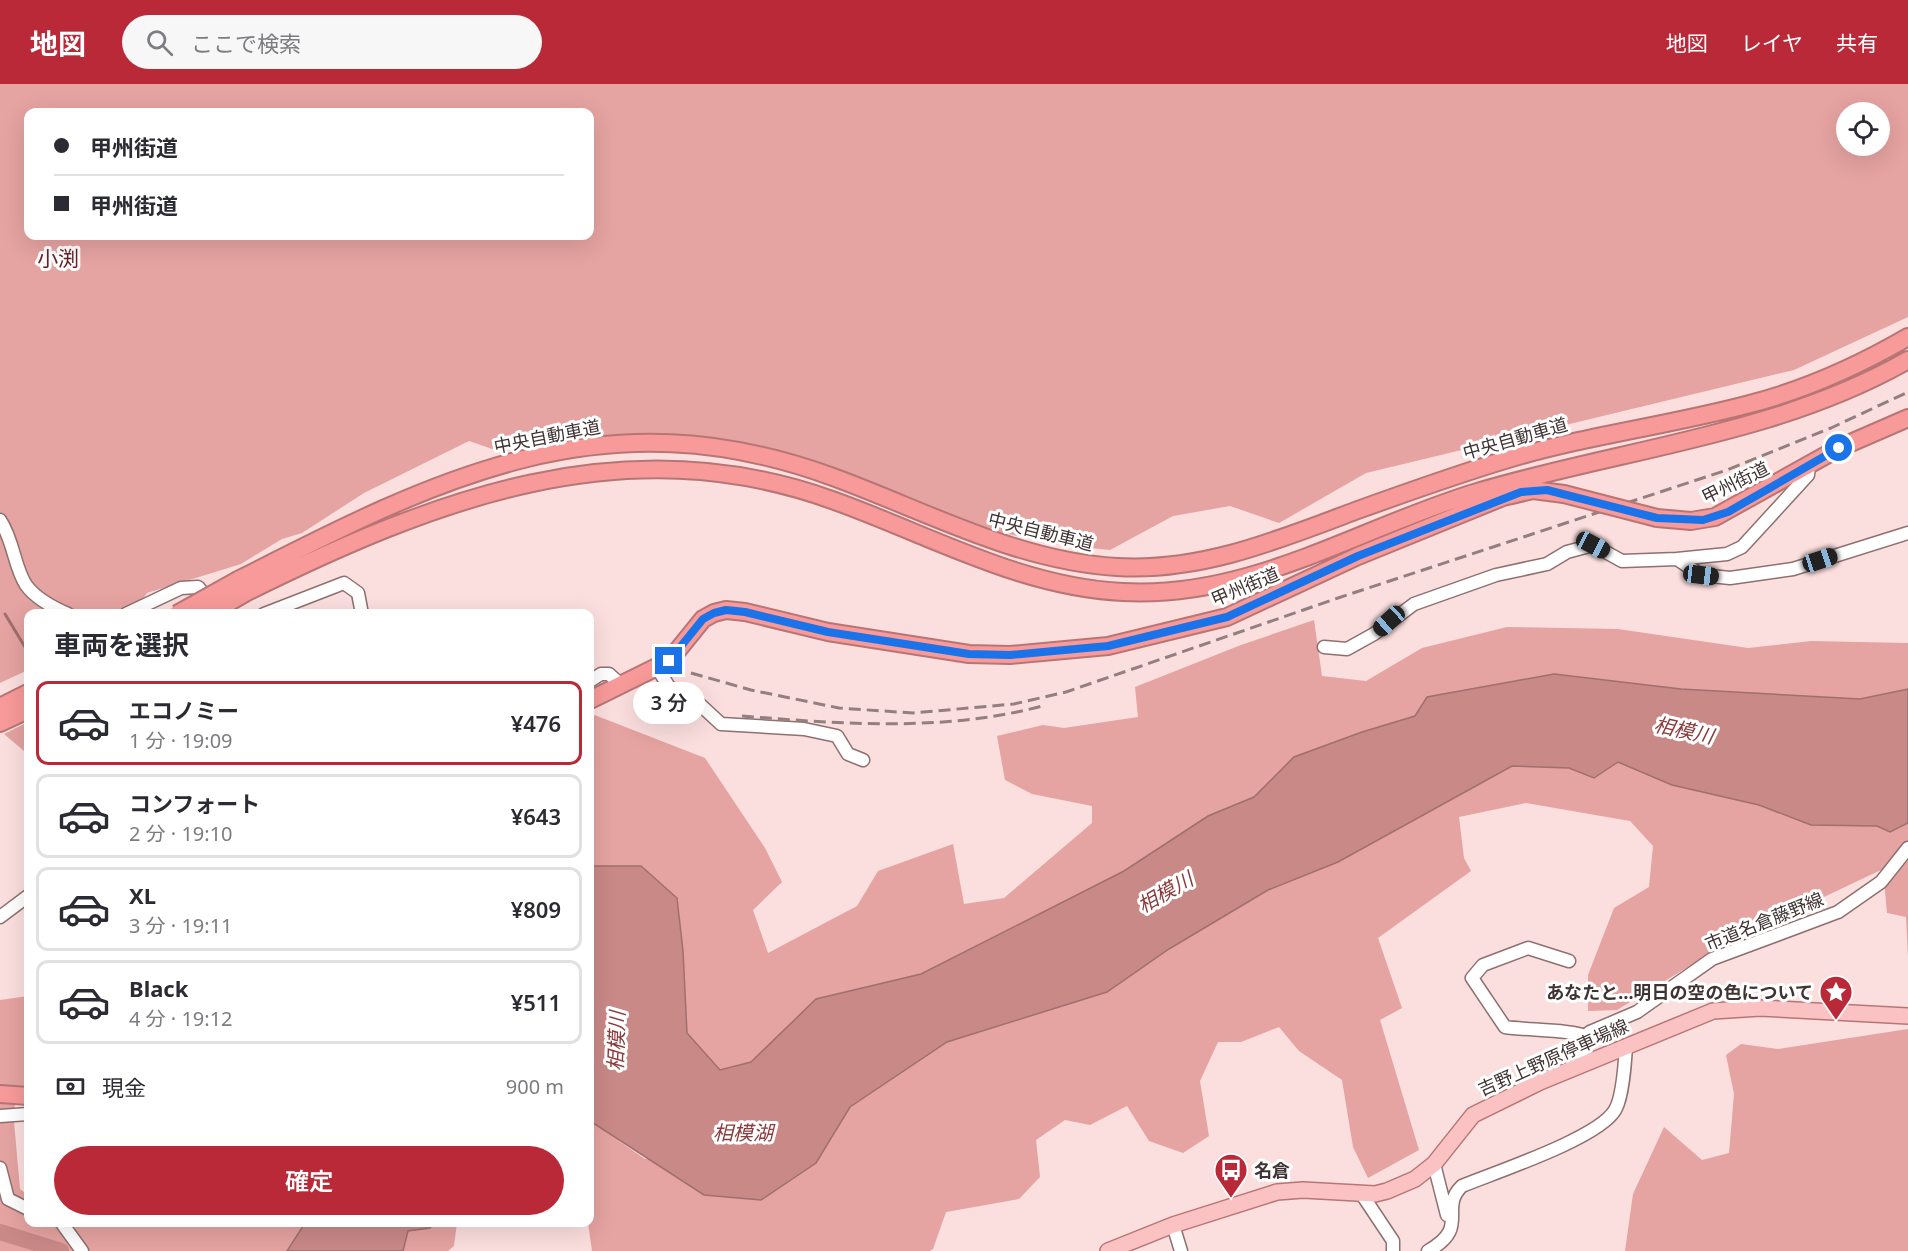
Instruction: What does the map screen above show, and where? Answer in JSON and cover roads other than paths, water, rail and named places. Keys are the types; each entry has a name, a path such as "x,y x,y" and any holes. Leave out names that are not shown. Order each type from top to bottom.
{"highway":[{"name":"中央自動車道","path":"215,609 242,587 405,498 477,471 522,458 574,447 633,444 690,446 750,454 832,477 1008,545 1061,560 1118,567 1169,566 1238,553 1403,493 1547,447 1749,405 1823,379 1908,337"},
{"name":"中央自動車道","path":"189,609 439,507 508,488 573,474 626,469 682,469 735,473 805,490 963,552 1036,577 1094,590 1154,593 1218,585 1250,577 1472,493 1782,415 1865,382 1908,360"},
{"name":"甲州街道","path":"594,698 658,669 678,654 703,619 726,610 745,612 828,632 969,654 1010,655 1108,646 1227,617 1358,556 1503,497 1533,490 1564,494 1657,518 1691,521 1715,517 1858,439 1908,418"},
{"path":"0,707 24,695"},
{"path":"0,723 24,712"},
{"path":"0,1094 24,1095"}],"main road":[{"name":"吉野上野原停車場線","path":"1108,1251 1173,1225 1277,1192 1387,1191 1415,1179 1434,1164 1473,1115 1690,1018 1735,1008 1908,1016"}],"street":[{"path":"1324,647 1347,649 1374,634 1414,604 1496,575 1547,564 1567,552 1593,545 1622,561 1727,554 1742,547 1808,475 1809,465"},
{"path":"0,520 8,532 26,585 48,605 57,609"},
{"path":"1677,559 1701,575 1730,578 1793,569 1908,532"},
{"path":"277,609 344,583 358,592 361,609"},
{"path":"137,609 181,588 198,587 216,609"},
{"path":"658,669 669,687 694,699 721,724 804,729 837,736 848,753 863,760"},
{"path":"594,678 601,674 609,674 621,685"},
{"name":"市道名倉藤野線","path":"1585,1036 1636,1012 1712,959 1838,912 1876,886 1907,851"},
{"path":"0,917 24,899"},
{"path":"1569,961 1528,948 1483,965 1472,978 1505,1028 1541,1032 1577,1031 1585,1036 1583,1064"},
{"path":"1428,1251 1445,1241 1450,1234 1455,1192 1462,1186 1567,1143 1609,1119 1617,1108 1626,1046"},
{"path":"0,1116 24,1114"},
{"path":"1428,1251 1442,1233 1447,1220 1434,1164"},
{"path":"0,1168 8,1199 24,1207"},
{"path":"1361,1193 1396,1248"},
{"path":"1173,1225 1181,1251"},
{"path":"64,1227 82,1251"}],"water":[{"name":"相模湖","path":"1554,674 1681,689 1860,699 1908,689 1908,823 1890,832 1877,826 1811,825 1759,805 1672,785 1618,762 1594,778 1569,768 1512,766 1338,862 1268,890 1169,949 1107,992 947,1042 850,1107 816,1163 761,1200 704,1195 594,1124 594,866 641,866 677,898 683,951 687,1033 720,1070 751,1062 816,999 921,974 1124,871 1208,816 1254,797 1294,757 1362,732 1415,716 1427,697"},
{"path":"302,1227 431,1227 408,1231 403,1251 287,1251"}],"waterway":[{"path":"5,614 24,645"},
{"path":"0,1232 61,1251"}],"railway":[{"path":"691,673 751,690 839,708 913,713 1014,704 1066,692 1338,598 1727,470 1831,428 1908,392"},
{"path":"742,716 855,723 931,723 968,720 1042,706"}],"place":[{"name":"あなたと…明日の空の色について","path":"1836,1021"},
{"name":"名倉","path":"1231,1199"}],"district":[{"name":"小渕","path":"58,258"}],"water label":[{"name":"相模川","path":"1684,730"},
{"name":"相模川","path":"1165,892"},
{"name":"相模川","path":"616,1041"}]}
